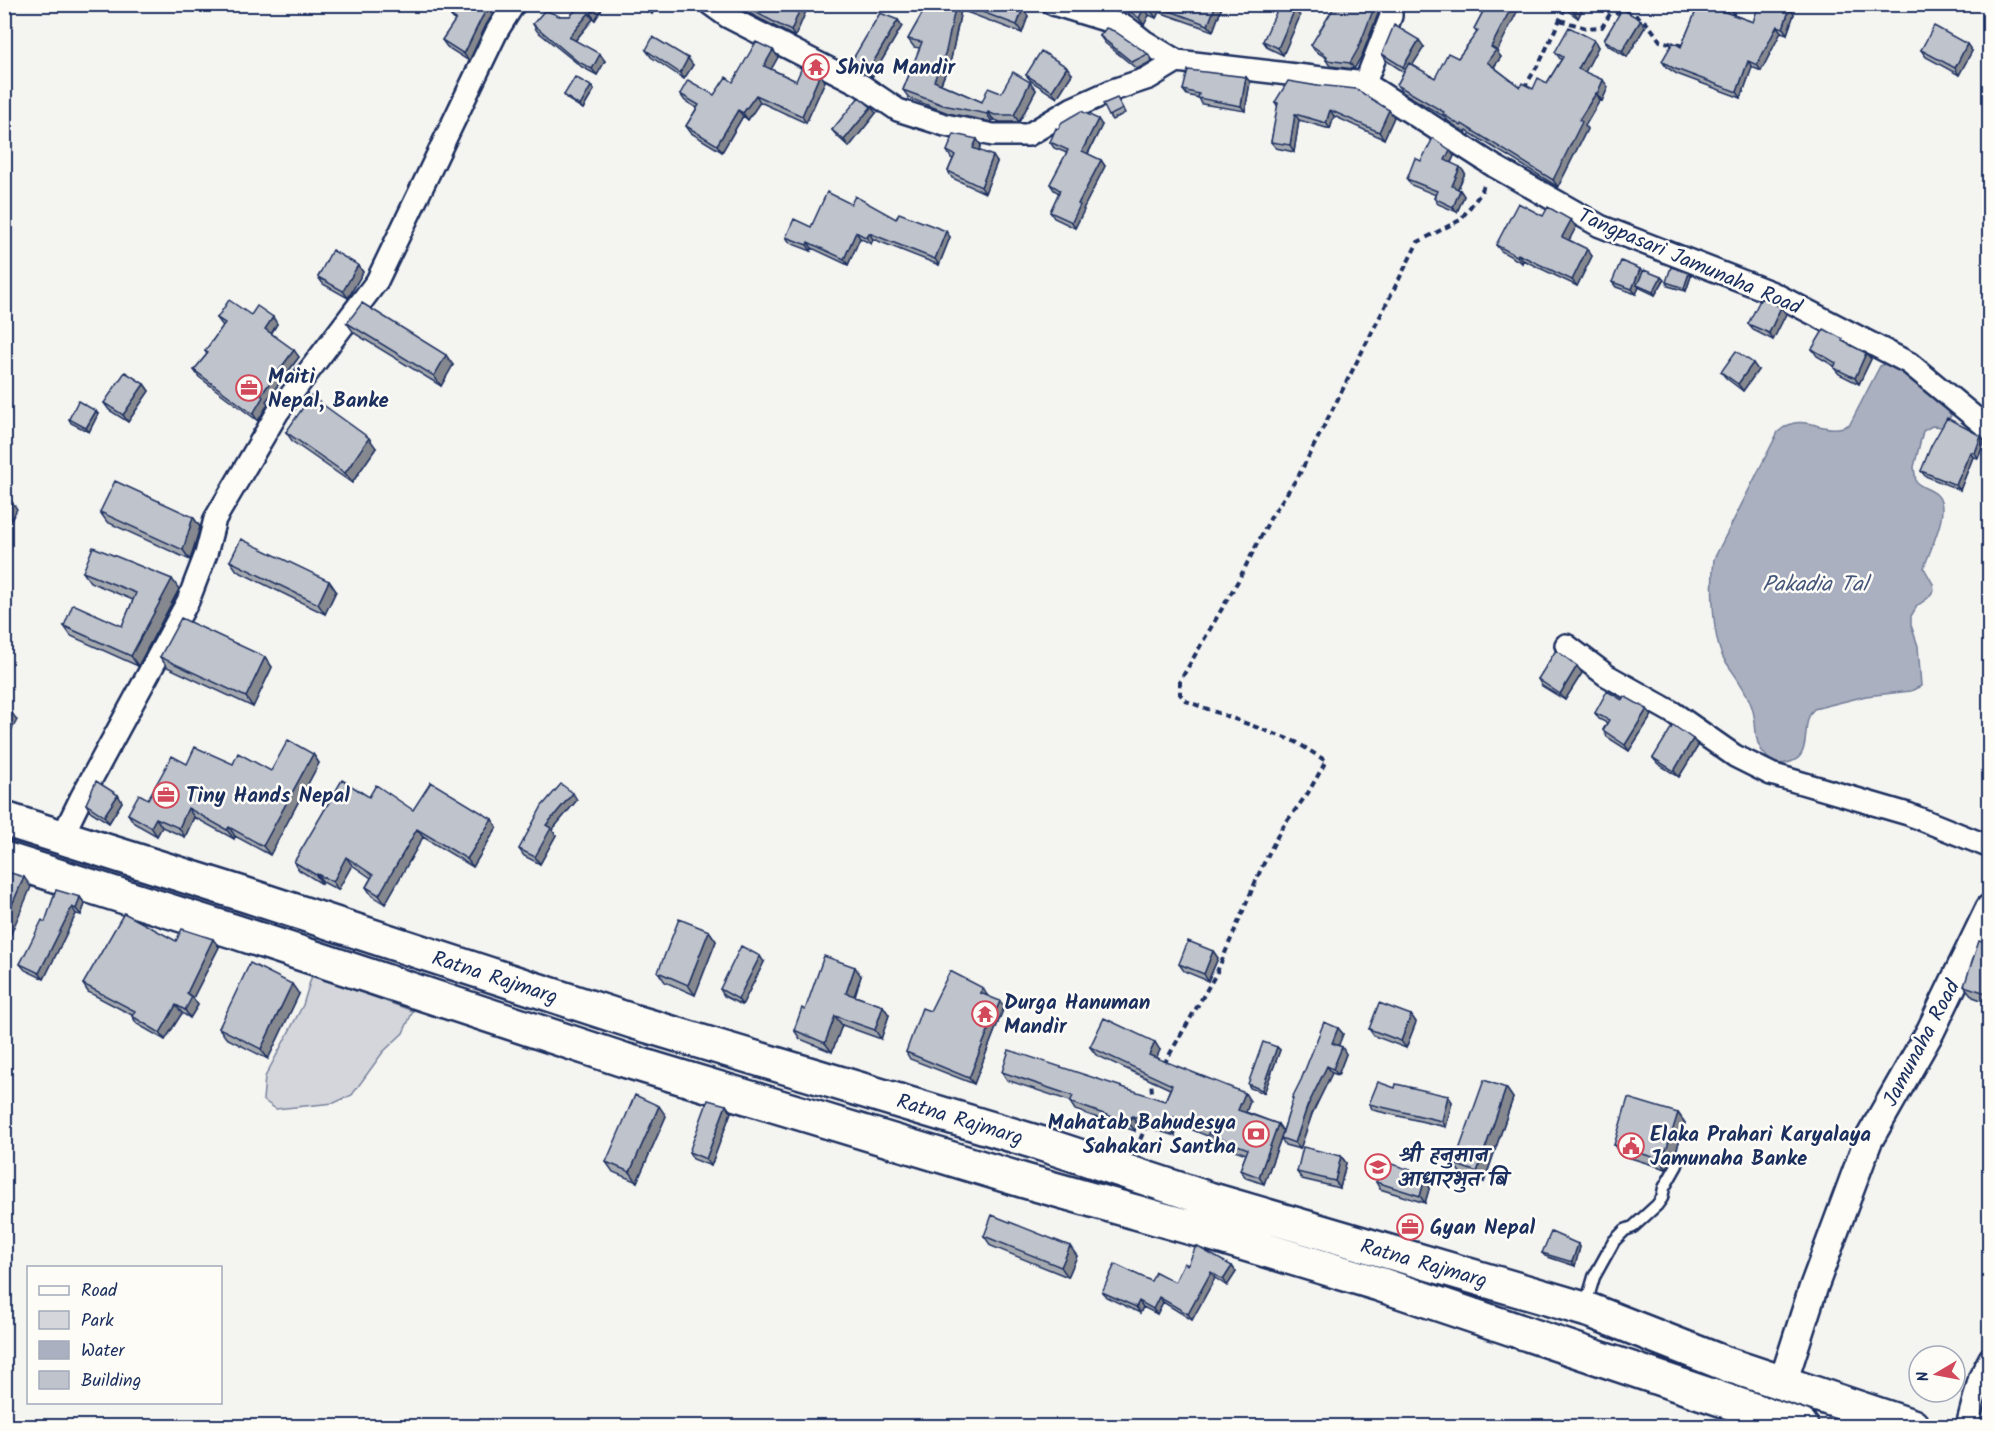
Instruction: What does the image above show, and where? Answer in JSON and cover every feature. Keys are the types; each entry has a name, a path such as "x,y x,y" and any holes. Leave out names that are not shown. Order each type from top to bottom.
{"highway":[{"name":"Ratna Rajmarg","path":"4,819 635,1022 1039,1143 1209,1199 1338,1238 1591,1311 1726,1364 1912,1426"},
{"name":"Ratna Rajmarg","path":"4,859 247,935 624,1060 1024,1181 1192,1227 1379,1284 1801,1426"}],"street":[{"path":"62,837 188,601 206,554 215,519 278,412 377,280 497,31 514,4"},
{"path":"554,4 568,11 572,4"},
{"path":"710,4 728,17 861,85 898,110 945,125 993,135 1028,135 1073,108 1113,90 1149,78 1177,61"},
{"path":"1053,4 1125,26 1144,41 1177,61 1365,83 1391,16 1391,4"},
{"name":"Tangpasari Jamunaha Road","path":"1365,83 1494,166 1600,226 1773,293 1909,363 1989,430"},
{"path":"1566,645 1606,675 1672,712 1735,756 1771,774 1908,814 1989,847"},
{"name":"Jamunaha Road","path":"1783,1382 1814,1286 1868,1141 1930,1032 1989,908"},
{"path":"1967,1426 1980,1377 1989,1358"}],"lane":[{"path":"1591,1311 1589,1294 1594,1277 1614,1241 1657,1205 1677,1165"}],"path":[{"path":"1522,91 1541,60 1567,4"},
{"path":"1729,26 1736,4"},
{"path":"1560,20 1586,28 1602,27 1610,14 1621,12 1637,14 1653,29 1660,41 1693,50"},
{"path":"1161,1068 1216,974 1261,869 1281,829 1308,793 1326,761 1296,742 1186,700 1180,694 1180,681 1238,581 1271,517 1299,475 1418,242 1460,220 1480,193 1489,171 1494,166"},
{"path":"1152,1107 1154,1099 1151,1082 1156,1075"},
{"path":"1123,1171 1140,1142 1150,1116"}],"green space":[{"path":"312,975 413,1011 403,1033 383,1052 352,1095 334,1103 276,1109 263,1100 265,1077 303,1005"}],"water":[{"name":"Pakadia Tal","path":"1889,362 1951,416 1942,427 1932,426 1923,431 1914,467 1916,482 1937,495 1941,501 1942,510 1938,530 1924,568 1934,590 1917,606 1911,616 1911,625 1918,646 1921,686 1911,691 1866,696 1814,709 1809,717 1803,752 1798,758 1788,763 1774,764 1760,748 1750,702 1720,650 1713,610 1714,559 1778,432 1788,425 1797,423 1832,428 1841,428 1850,424 1880,366"}],"building":[{"path":"459,4 490,4 464,54 442,40 456,19 451,16"},
{"path":"578,4 597,4 591,14 589,13 569,37 600,54 592,69 577,61 533,24 545,10 559,16 570,16"},
{"path":"740,4 802,4 791,31"},
{"path":"923,4 956,4 946,51 934,81 982,102 988,88 1001,93 1013,72 1030,82 1014,115 995,115 988,112 987,114 943,105 903,90 922,42 908,39 922,14"},
{"path":"961,4 1013,4 1023,8 1017,25"},
{"path":"1127,4 1216,4 1208,25 1154,5 1151,11 1144,8 1139,18 1125,8"},
{"path":"1280,4 1295,9 1278,48 1263,41"},
{"path":"1336,4 1354,4 1357,7 1359,4 1374,4 1358,49 1350,63 1326,60 1327,56 1311,45"},
{"path":"1487,4 1513,4 1491,47 1496,50 1487,62 1520,87 1522,83 1533,89 1538,78 1547,83 1563,57 1555,52 1569,27 1594,40 1578,69 1603,80 1597,94 1579,120 1582,122 1553,180 1397,85 1409,63 1435,78 1448,53 1458,58 1478,31 1474,29"},
{"path":"1563,4 1577,4 1573,11"},
{"path":"1699,4 1724,4 1722,11 1753,22 1759,4 1780,4 1790,8 1783,28 1777,26 1757,65 1748,61 1737,92 1673,68 1662,61 1673,42 1681,47"},
{"path":"1622,9 1641,20 1622,51 1604,40"},
{"path":"880,13 898,20 868,71 851,62"},
{"path":"1394,25 1419,40 1403,67 1382,54"},
{"path":"1934,26 1967,44 1955,68 1921,50"},
{"path":"1106,28 1148,54 1132,62 1100,36"},
{"path":"653,37 688,58 680,73 646,50"},
{"path":"756,42 773,50 764,66 796,81 803,65 820,74 802,116 756,95 743,113 738,110 717,145 686,126 699,105 680,94 688,80 714,95 726,77 733,82"},
{"path":"1041,51 1067,67 1052,91 1026,75"},
{"path":"1188,70 1246,77 1241,106 1198,98 1199,94 1183,90"},
{"path":"575,77 591,86 580,106 564,95"},
{"path":"1288,81 1356,89 1389,110 1379,132 1330,110 1326,123 1295,114 1290,145 1271,142 1278,103 1275,102"},
{"path":"859,97 871,107 844,140 832,130"},
{"path":"1117,98 1123,109 1109,116 1103,104"},
{"path":"1081,111 1098,119 1082,151 1101,160 1078,204 1080,205 1072,222 1050,212 1060,190 1050,184 1068,150 1050,142 1056,128 1058,129 1062,122"},
{"path":"954,134 977,139 973,148 993,156 981,187 948,171 955,155 947,151"},
{"path":"1433,138 1450,150 1445,160 1460,167 1452,186 1460,190 1453,207 1434,198 1437,191 1407,179 1415,158 1421,161"},
{"path":"827,192 851,204 855,196 896,219 899,213 946,231 935,259 869,233 867,238 856,232 844,259 808,242 807,245 786,237 794,219 811,227"},
{"path":"1518,203 1543,216 1548,207 1571,220 1562,237 1587,249 1572,280 1496,245"},
{"path":"332,250 358,265 343,291 318,277"},
{"path":"1621,261 1640,269 1632,289 1612,282"},
{"path":"1671,267 1689,273 1684,288 1666,282"},
{"path":"1644,270 1661,277 1653,292 1637,285"},
{"path":"1761,298 1781,307 1769,333 1748,324"},
{"path":"229,300 251,315 257,306 273,317 265,329 294,350 261,395 263,397 253,414 194,370 208,353 205,351 225,323 217,318"},
{"path":"362,303 446,355 434,376 347,323"},
{"path":"1824,329 1866,353 1855,378 1834,368 1836,363 1812,349"},
{"path":"1736,351 1753,363 1738,384 1721,372"},
{"path":"125,372 144,384 123,415 104,403"},
{"path":"311,396 369,438 345,473 286,432"},
{"path":"78,401 96,411 86,428 69,419"},
{"path":"1947,418 1981,436 1975,453 1970,452 1956,485 1921,471 1931,446"},
{"path":"115,481 193,517 183,550 100,512"},
{"path":"4,498 12,502 4,518"},
{"path":"241,539 329,581 318,604 230,561"},
{"path":"93,547 172,579 131,656 64,626 73,604 122,626 136,593 83,572"},
{"path":"181,618 265,657 246,697 160,657"},
{"path":"1556,650 1577,666 1560,694 1538,679"},
{"path":"1607,691 1622,700 1624,696 1647,709 1625,745 1603,730 1609,720 1595,713"},
{"path":"4,709 12,713 4,727"},
{"path":"1673,725 1693,739 1674,771 1653,758"},
{"path":"288,740 313,754 263,846 229,827 227,830 188,808 179,828 156,818 151,827 128,814 139,794 148,799 172,756 187,764 195,747 233,764 238,753 271,771"},
{"path":"342,780 369,797 376,785 413,810 431,782 492,819 467,859 417,829 379,895 366,887 373,875 346,857 333,882 294,862"},
{"path":"96,781 118,795 104,816 86,804"},
{"path":"561,784 573,793 546,825 551,828 535,857 519,849 542,806"},
{"path":"4,871 24,877 4,923"},
{"path":"56,890 80,897 76,909 72,907 39,973 20,964 42,920 45,922"},
{"path":"124,913 176,941 182,929 213,939 187,993 192,997 185,1010 176,1005 160,1033 132,1016 135,1011 83,984"},
{"path":"679,919 709,931 688,985 658,972"},
{"path":"1188,941 1213,951 1204,974 1179,964"},
{"path":"1979,941 1989,944 1989,994 1964,986"},
{"path":"741,946 760,956 738,999 720,989"},
{"path":"824,956 855,967 846,993 883,1006 875,1030 835,1016 825,1043 794,1030 802,1008 805,1010"},
{"path":"250,963 292,984 261,1049 219,1028"},
{"path":"950,971 983,988 980,993 1000,1001 969,1078 906,1052 922,1008 930,1011"},
{"path":"1379,1003 1411,1015 1401,1041 1369,1029"},
{"path":"1104,1018 1155,1042 1149,1055 1245,1093 1238,1110 1278,1124 1259,1177 1240,1170 1248,1149 1208,1134 1209,1131 1173,1117 1169,1128 1132,1116 1129,1123 1070,1102 1073,1096 1002,1072 1009,1050 1165,1101 1172,1085 1090,1047"},
{"path":"1324,1022 1338,1028 1332,1043 1342,1047 1333,1069 1327,1066 1307,1107 1295,1143 1281,1138 1292,1098"},
{"path":"1989,1035 1989,1049 1984,1047"},
{"path":"1263,1042 1277,1047 1262,1090 1248,1084"},
{"path":"1484,1080 1506,1088 1477,1172 1454,1164"},
{"path":"1378,1082 1395,1088 1396,1084 1448,1096 1442,1121 1369,1104"},
{"path":"635,1095 659,1106 630,1172 606,1162"},
{"path":"1628,1098 1678,1113 1667,1148 1659,1159 1614,1145"},
{"path":"708,1100 726,1105 706,1159 689,1152"},
{"path":"1303,1147 1341,1156 1335,1181 1297,1172"},
{"path":"1382,1161 1426,1175 1420,1196 1376,1182"},
{"path":"992,1215 1070,1246 1061,1267 984,1236"},
{"path":"1551,1232 1578,1244 1572,1262 1542,1253"},
{"path":"1196,1246 1232,1266 1223,1280 1211,1272 1188,1314 1159,1297 1153,1309 1139,1301 1136,1307 1102,1292 1115,1264 1151,1281 1156,1272 1175,1282 1184,1263 1188,1265"}],"place":[{"name":"Shiva Mandir","path":"816,67"},
{"name":"Maiti Nepal, Banke","path":"249,388"},
{"name":"Tiny Hands Nepal","path":"166,795"},
{"name":"Durga Hanuman Mandir","path":"985,1014"},
{"name":"Mahatab Bahudesya Sahakari Santha","path":"1256,1134"},
{"name":"Elaka Prahari Karyalaya Jamunaha Banke","path":"1631,1146"},
{"name":"श्री हनुमान आधारभुत बि","path":"1378,1167"},
{"name":"Gyan Nepal","path":"1410,1227"}]}
